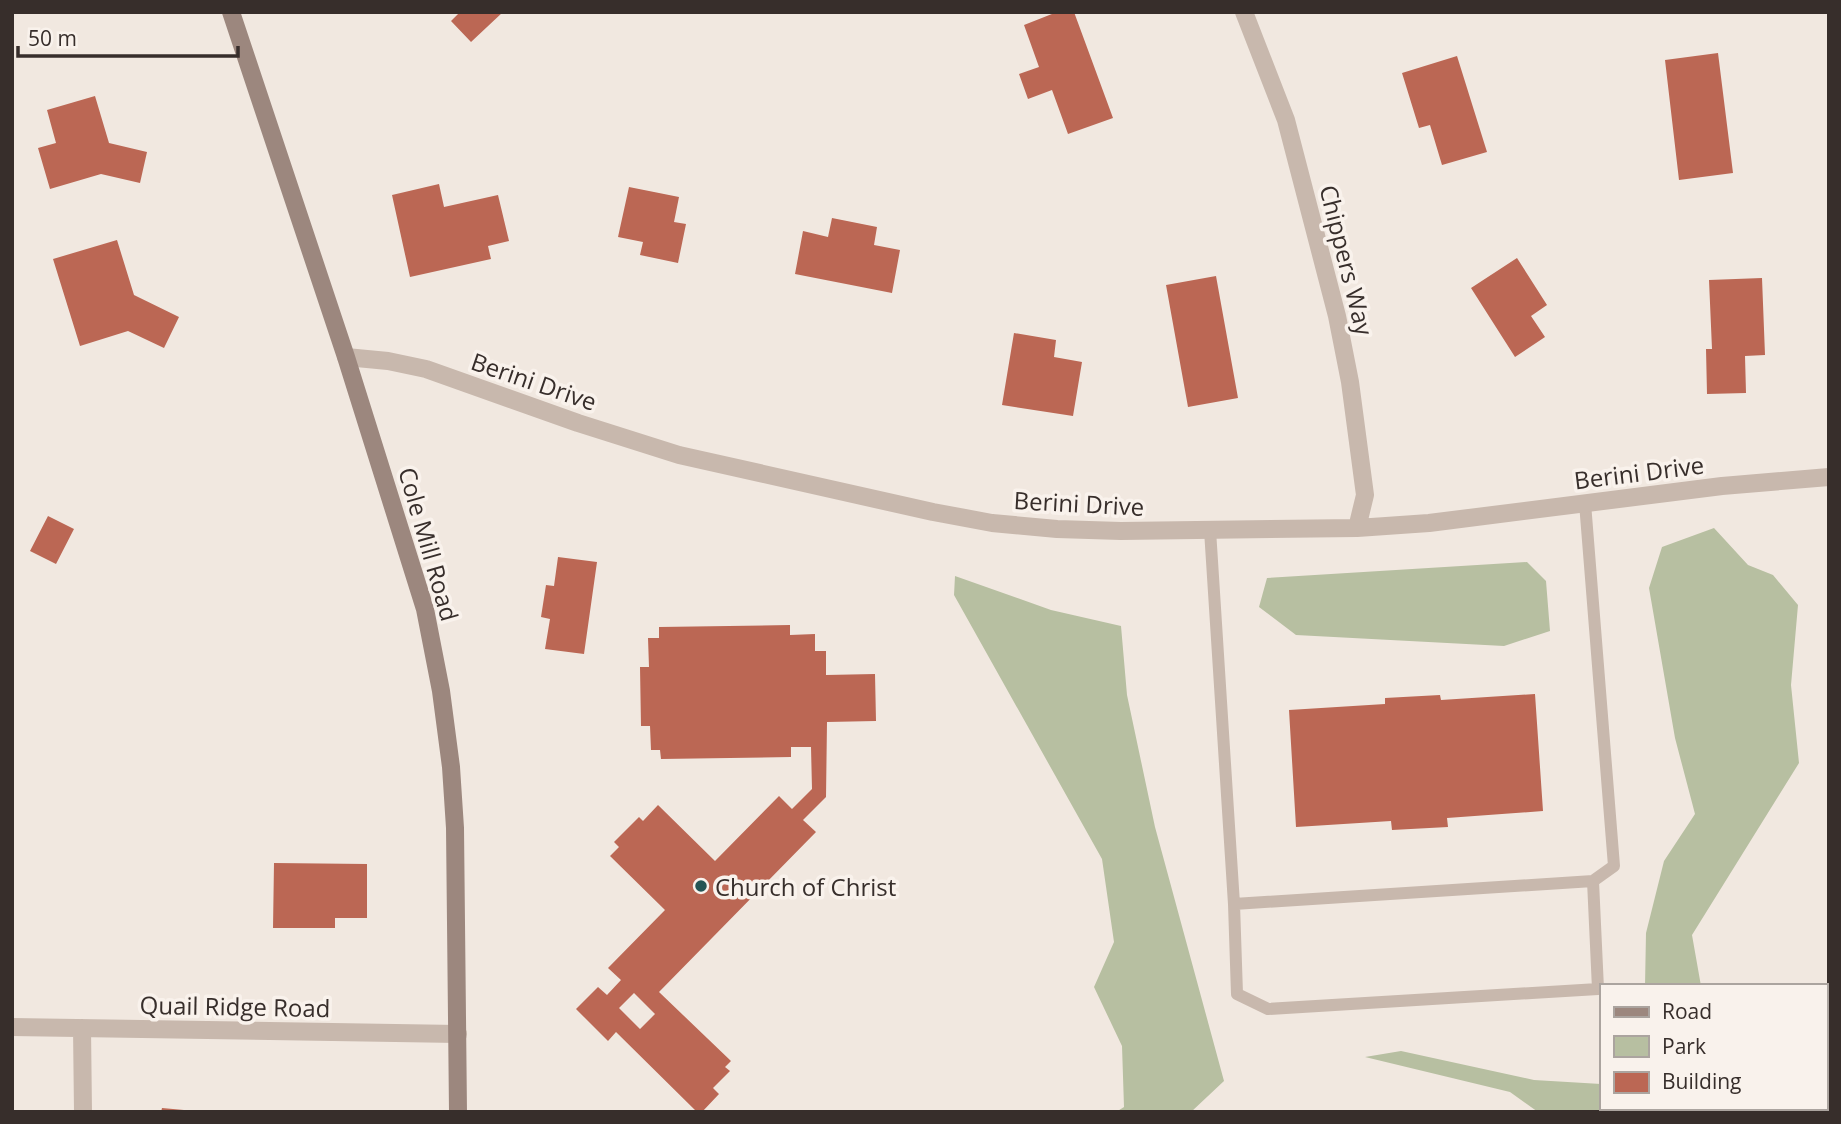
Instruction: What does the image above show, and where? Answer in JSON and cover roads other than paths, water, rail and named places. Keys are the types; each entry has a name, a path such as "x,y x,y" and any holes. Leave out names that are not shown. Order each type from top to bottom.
{"street":[{"name":"Cole Mill Road","path":"232,12 346,357 425,609 441,691 451,767 455,828 458,1112"},
{"name":"Chippers Way","path":"1244,12 1286,120 1337,316 1350,382 1365,495 1357,528"},
{"name":"Berini Drive","path":"346,357 388,361 426,369 578,423 679,455 933,512 992,523 1058,529 1121,531 1357,528 1429,523 1722,486 1829,477"},
{"name":"Quail Ridge Road","path":"12,1027 458,1034"},
{"path":"82,1028 83,1112"}],"lane":[{"path":"1234,904 1594,881 1614,866 1585,503"},
{"path":"1210,530 1234,904 1237,994 1268,1009 1598,989 1594,881"}],"place":[{"name":"Church of Christ","path":"701,886"}]}
